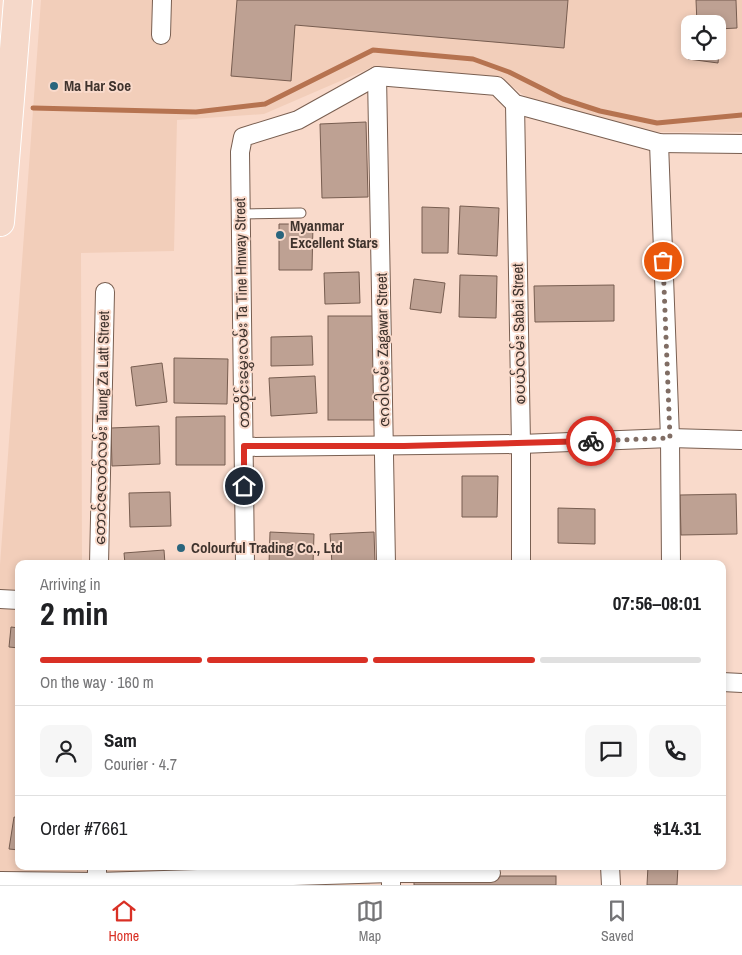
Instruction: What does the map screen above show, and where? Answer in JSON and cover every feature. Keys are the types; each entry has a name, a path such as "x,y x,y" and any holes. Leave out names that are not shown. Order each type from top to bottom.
{"main road":[{"path":"0,222 18,0"}],"street":[{"path":"161,35 162,0"},
{"path":"377,76 497,86 515,104 659,143 742,144"},
{"name":"တတိုင်းမွှေးလမ်း Ta Tine Hmway Street","path":"245,560 240,152 243,137 298,120 377,76"},
{"name":"ဇဂဝါလမ်း Zagawar Street","path":"377,76 386,560"},
{"name":"စပယ်လမ်း Sabai Street","path":"515,104 521,444 521,560"},
{"path":"659,143 670,438 671,560"},
{"name":"တောင်ဇလတ်လမ်း Taung Za Latt Street","path":"99,560 105,292"},
{"path":"244,446 521,444 670,438 742,440"},
{"path":"0,599 15,600"},
{"path":"726,682 742,683"},
{"path":"610,870 611,885"},
{"path":"0,881 97,874 391,879 491,873"}],"lane":[{"path":"241,214 301,213"}],"shaded area":[{"path":"41,0 742,0 742,132 652,132 533,102 502,79 375,66 264,114 177,120 174,251 81,253 82,560 15,560 15,870 370,870 370,885 0,885 0,565"}],"building":[{"path":"237,0 568,0 564,48 295,25 291,81 231,76"},
{"path":"696,0 736,0 737,28 726,29 726,15 697,15"},
{"path":"696,60 718,60 718,63"},
{"path":"366,122 368,197 322,198 320,124"},
{"path":"460,206 499,208 497,256 458,254"},
{"path":"422,207 449,208 448,253 422,253"},
{"path":"279,224 313,224 312,270 279,270"},
{"path":"359,272 360,303 325,304 324,273"},
{"path":"460,275 497,276 496,318 459,317"},
{"path":"414,279 445,283 441,313 410,309"},
{"path":"614,285 614,321 535,322 534,286"},
{"path":"328,316 375,316 375,420 328,420"},
{"path":"312,336 313,365 271,366 271,337"},
{"path":"174,358 228,359 227,404 174,403"},
{"path":"162,363 167,402 136,406 131,367"},
{"path":"315,376 317,413 271,416 269,378"},
{"path":"225,416 225,465 176,465 176,417"},
{"path":"159,426 160,464 112,466 111,428"},
{"path":"462,476 498,476 497,517 462,517"},
{"path":"170,492 171,526 130,527 129,493"},
{"path":"736,494 737,534 681,535 680,495"},
{"path":"558,508 595,509 595,544 558,543"},
{"path":"270,532 314,534 313,560 269,560"},
{"path":"374,532 375,560 332,560 330,534"},
{"path":"164,550 165,560 125,560 124,553"},
{"path":"11,627 15,628 15,648 9,647"},
{"path":"14,817 15,850 9,849"},
{"path":"648,870 678,870 677,885 647,885"},
{"path":"414,876 556,876 556,885 414,885"}],"waterway":[{"path":"33,108 196,112 265,104 373,50 473,59 509,72 563,99 600,111 657,123 742,115"}],"way so far":[{"path":"591,441 670,438 663,261"}],"place":[{"name":"Ma Har Soe","path":"54,86"},
{"name":"Myanmar Excellent Stars","path":"280,235"},
{"name":"Colourful Trading Co., Ltd","path":"181,548"}],"route":[{"path":"244,486 244,446 404,446 591,441"}]}
